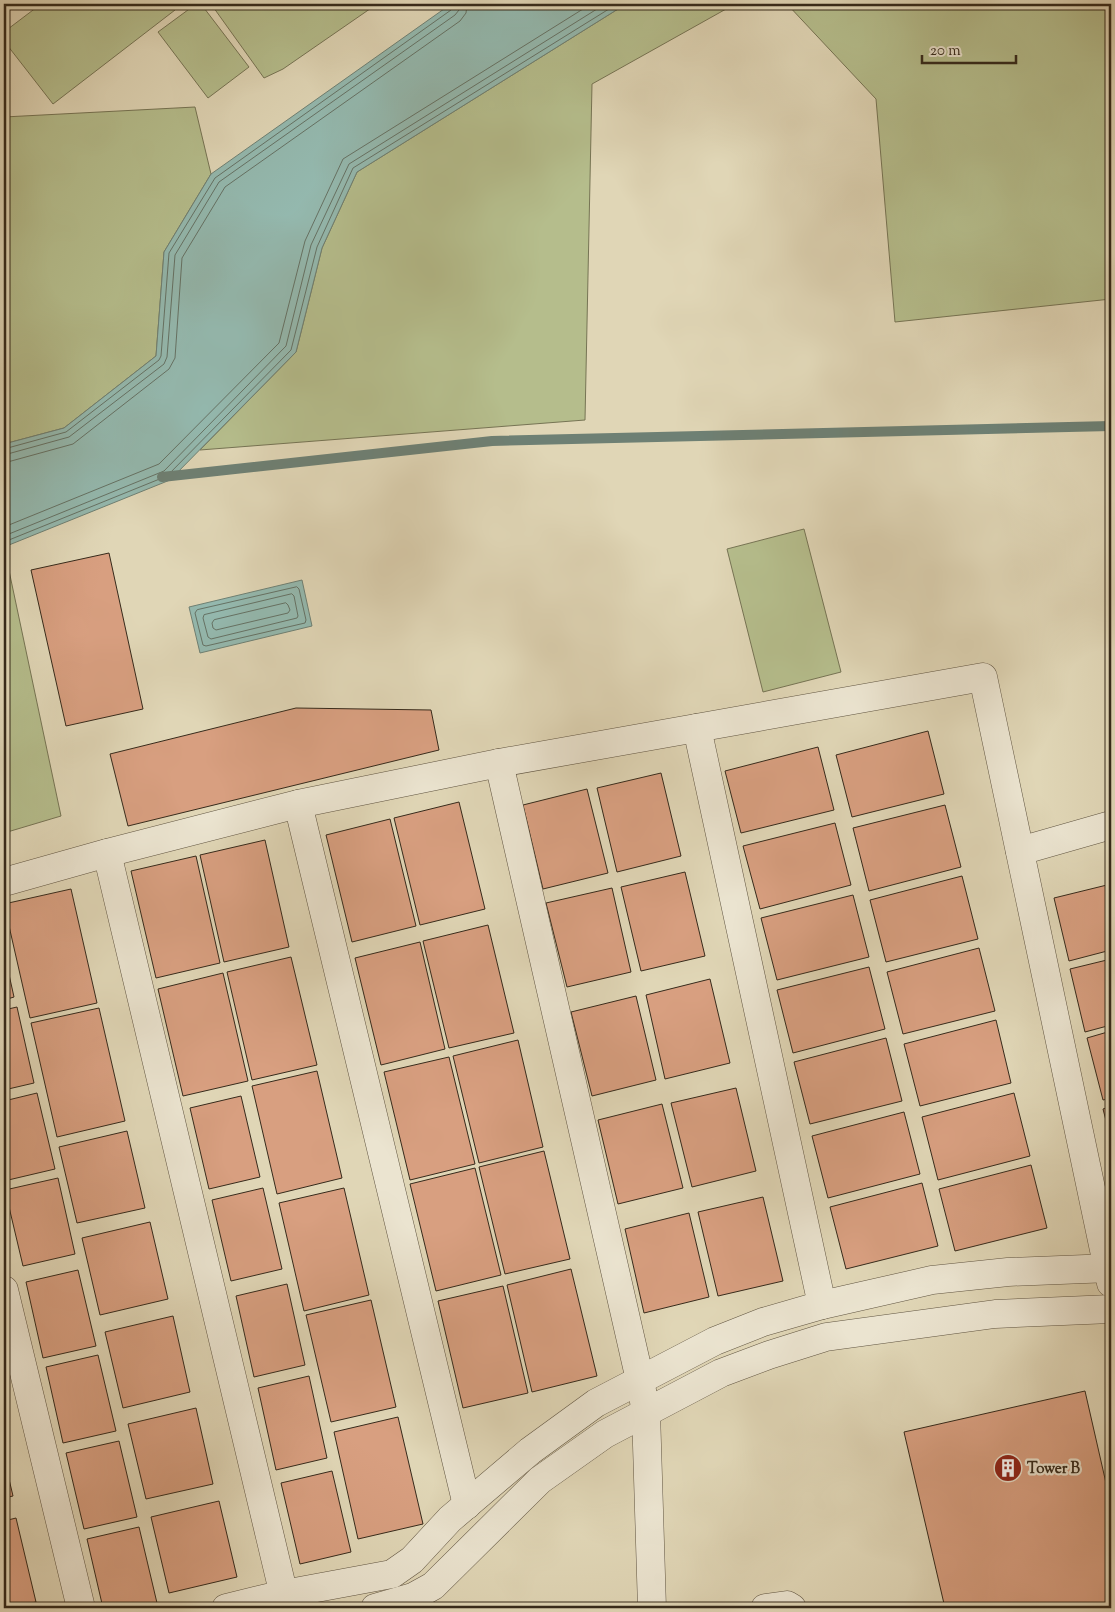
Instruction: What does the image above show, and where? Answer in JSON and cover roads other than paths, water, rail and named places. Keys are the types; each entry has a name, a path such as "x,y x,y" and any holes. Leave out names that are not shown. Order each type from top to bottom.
{"street":[{"path":"4,882 107,853 298,804 499,763 983,677 1110,1273 1008,1272 932,1280 822,1305 763,1322 714,1342 596,1403 530,1451 450,1519 412,1560 392,1574 285,1601 226,1608"},
{"path":"697,728 822,1305"},
{"path":"499,763 646,1412 652,1608"},
{"path":"298,804 467,1504"},
{"path":"1020,851 1111,825"},
{"path":"107,853 285,1601"},
{"path":"4,1290 81,1608"},
{"path":"374,1608 413,1597 433,1586 540,1480 605,1434 721,1373 826,1337 995,1314 1111,1309"},
{"path":"765,1608 786,1605 792,1608"}],"water":[{"path":"451,4 626,4 357,172 322,248 296,352 170,480 4,547 4,444 64,428 156,356 164,252 211,174"},
{"path":"302,580 312,626 200,653 189,607"}],"waterway":[{"path":"162,477 492,441 1111,426"}],"place":[{"name":"Tower B","path":"1008,1468"}]}
